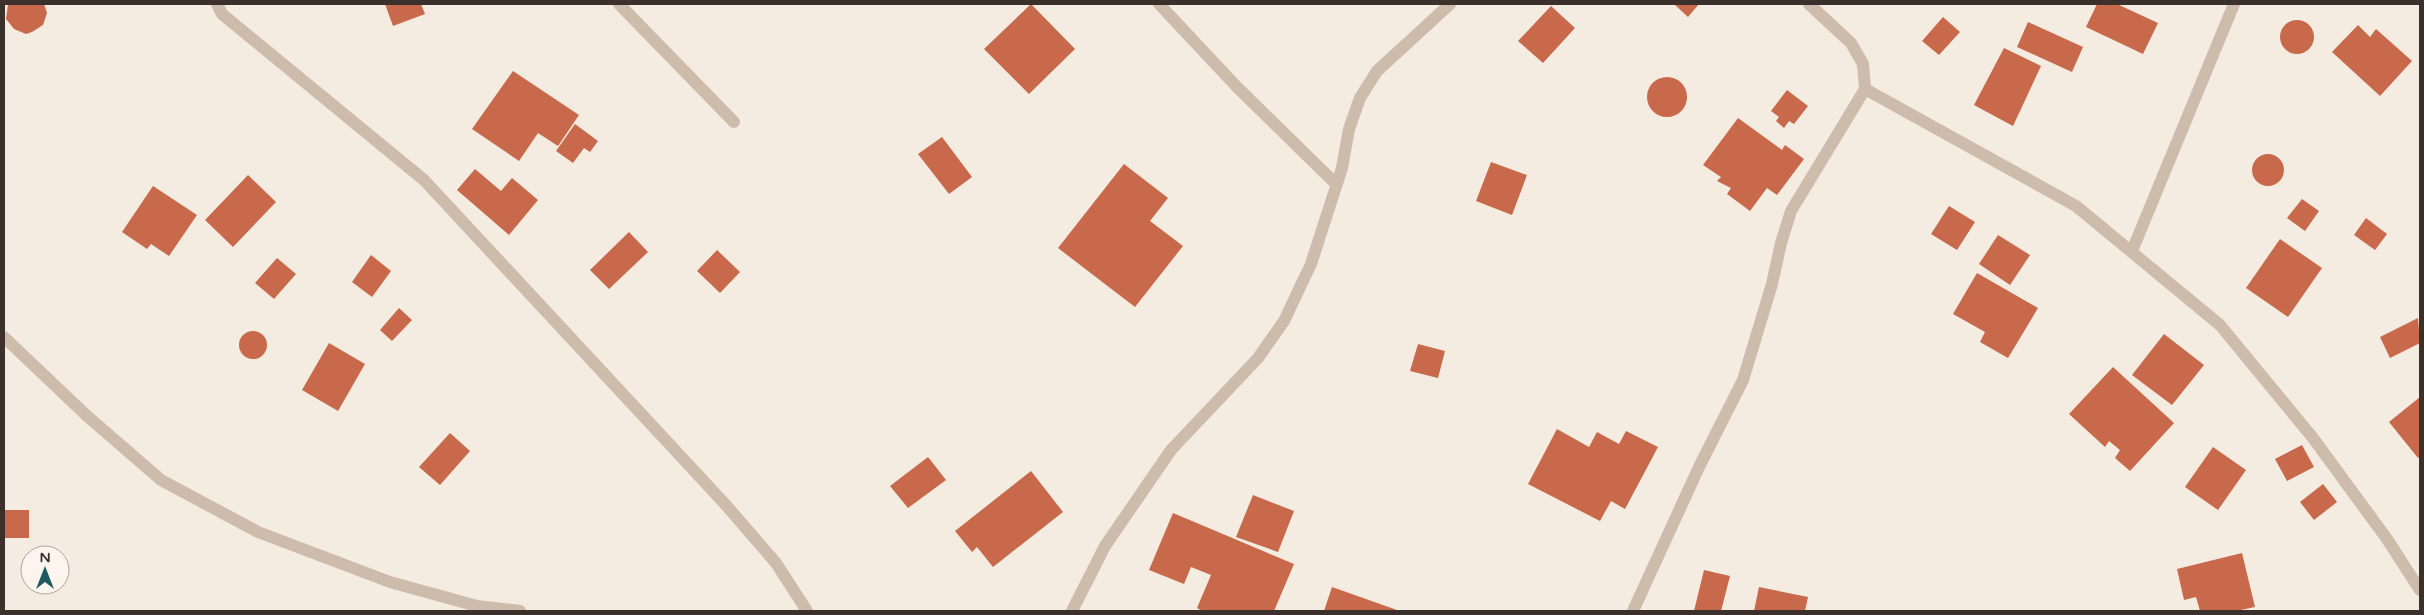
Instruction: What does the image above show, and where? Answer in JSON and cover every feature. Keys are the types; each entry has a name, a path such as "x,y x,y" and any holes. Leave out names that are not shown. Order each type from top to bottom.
{"street":[{"path":"217,4 222,14 424,180 725,504 776,563 807,611"},
{"path":"620,4 734,122"},
{"path":"1159,4 1237,86 1336,184"},
{"path":"1072,611 1104,546 1170,450 1258,358 1284,321 1311,264 1336,184 1348,129 1360,98 1377,71 1450,4"},
{"path":"1633,611 1699,467 1743,380 1772,284 1781,243 1791,211 1865,90 1863,64 1852,43 1809,4"},
{"path":"2132,251 2234,4"},
{"path":"1865,90 2076,206 2220,325 2313,438 2387,539 2420,590"},
{"path":"4,337 86,415 161,480 258,532 390,582 477,606 520,611"}],"building":[{"path":"8,4 44,4 47,13 43,25 26,34 14,29 6,19"},
{"path":"385,4 421,4 425,14 393,26"},
{"path":"1031,4 1075,49 1029,94 984,49"},
{"path":"1674,4 1699,4 1688,17"},
{"path":"2097,4 2117,4 2158,23 2143,54 2086,27"},
{"path":"1551,6 1575,28 1543,63 1518,41"},
{"path":"1943,17 1960,32 1939,55 1922,41"},
{"path":"2297,20 2309,25 2314,37 2309,49 2297,54 2285,49 2280,37 2285,25"},
{"path":"2028,22 2083,47 2072,72 2017,47"},
{"path":"2358,25 2370,37 2376,29 2412,61 2380,96 2332,52"},
{"path":"2004,48 2041,66 2013,126 1974,105"},
{"path":"513,71 579,115 558,146 538,133 519,161 472,129"},
{"path":"1667,77 1681,83 1687,97 1681,111 1667,117 1653,111 1647,97 1653,83"},
{"path":"1787,90 1808,106 1794,124 1789,121 1784,128 1776,121 1779,117 1771,111"},
{"path":"1738,118 1782,150 1785,145 1804,159 1777,195 1767,188 1750,211 1727,194 1731,188 1717,181 1721,177 1703,165"},
{"path":"575,124 598,141 590,152 584,148 573,163 556,151"},
{"path":"942,137 972,177 949,194 918,154"},
{"path":"2268,154 2280,158 2284,170 2280,182 2268,186 2256,182 2252,170 2256,158"},
{"path":"1491,162 1527,175 1512,215 1476,201"},
{"path":"1124,164 1168,198 1150,221 1183,246 1135,307 1058,248"},
{"path":"475,169 501,191 512,178 538,200 509,235 457,190"},
{"path":"248,175 276,202 233,247 205,220"},
{"path":"153,186 197,215 169,256 151,244 147,249 122,232"},
{"path":"2302,199 2319,211 2305,231 2287,218"},
{"path":"1949,206 1975,222 1957,250 1931,234"},
{"path":"2366,218 2387,234 2375,250 2354,235"},
{"path":"629,232 648,252 609,289 590,270"},
{"path":"1998,235 2030,255 2010,285 1979,264"},
{"path":"2280,239 2322,268 2288,317 2246,288"},
{"path":"717,250 740,272 720,293 697,271"},
{"path":"371,255 391,271 372,297 352,282"},
{"path":"277,258 296,274 274,299 255,283"},
{"path":"1977,273 2038,308 2008,358 1980,342 1985,332 1953,314"},
{"path":"399,308 412,320 392,341 380,330"},
{"path":"2418,318 2420,343 2390,358 2380,337"},
{"path":"253,331 263,335 267,345 263,355 253,359 243,355 239,345 243,335"},
{"path":"2164,334 2204,365 2172,405 2132,375"},
{"path":"329,343 365,364 338,411 302,390"},
{"path":"1418,344 1445,351 1438,378 1410,371"},
{"path":"2113,367 2174,423 2130,471 2115,458 2120,450 2109,441 2105,447 2069,414"},
{"path":"2420,397 2420,456 2418,458 2389,422"},
{"path":"1557,429 1589,447 1597,432 1619,444 1626,431 1658,447 1625,509 1611,501 1600,521 1528,484"},
{"path":"450,433 470,451 440,485 419,467"},
{"path":"2302,445 2314,467 2287,481 2275,459"},
{"path":"2213,447 2246,470 2218,510 2185,487"},
{"path":"928,457 946,480 908,508 890,486"},
{"path":"1031,471 1063,512 993,567 977,547 972,552 955,531"},
{"path":"2323,484 2337,502 2314,520 2300,502"},
{"path":"1253,495 1294,511 1278,552 1236,537"},
{"path":"4,510 29,510 29,538 4,538"},
{"path":"1173,513 1294,564 1274,611 1202,611 1197,608 1211,575 1191,567 1184,584 1149,570"},
{"path":"2242,553 2255,607 2236,611 2200,611 2196,597 2184,600 2177,569"},
{"path":"1704,570 1730,576 1721,611 1694,611"},
{"path":"1332,587 1397,610 1397,611 1324,611"},
{"path":"1759,587 1808,597 1805,611 1754,611"}]}
